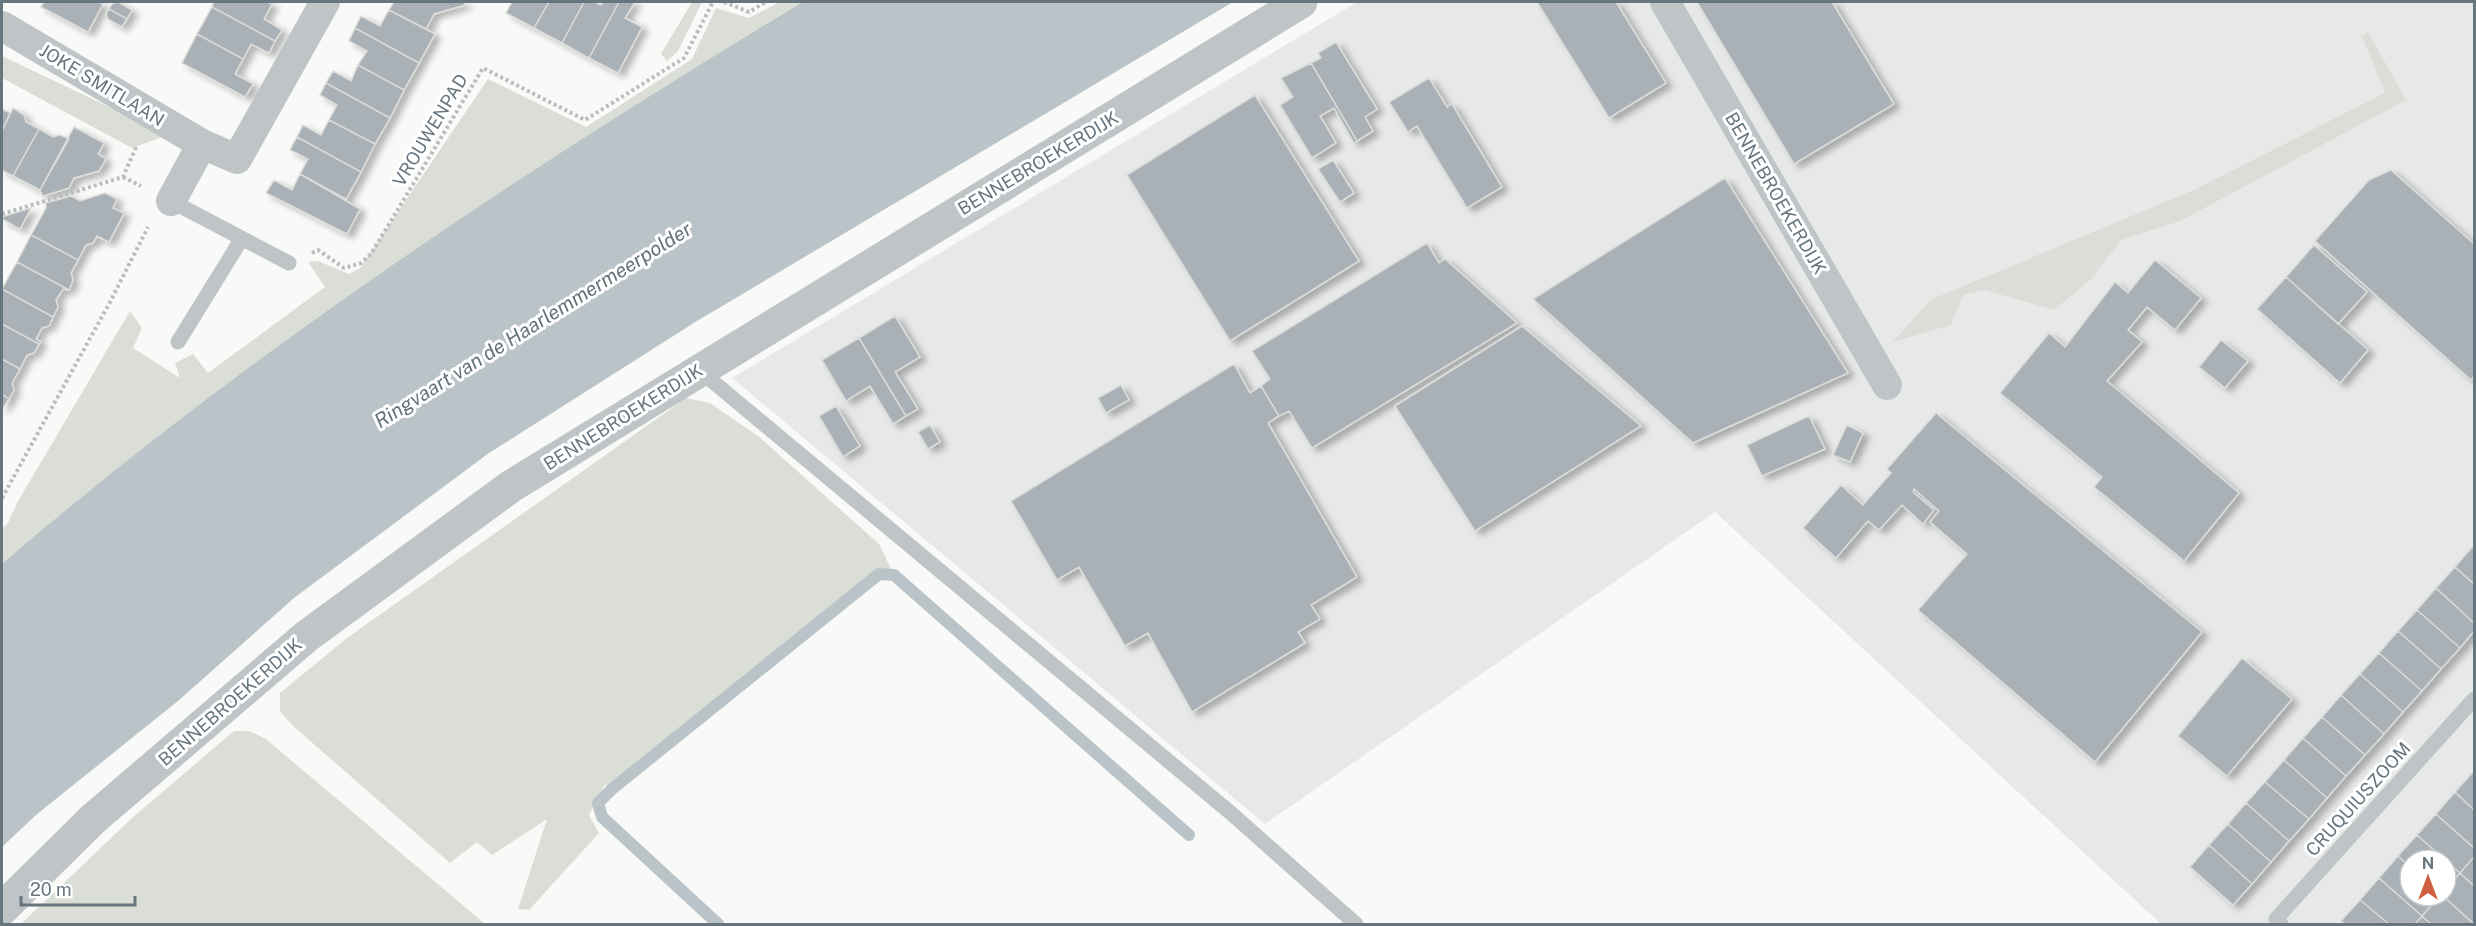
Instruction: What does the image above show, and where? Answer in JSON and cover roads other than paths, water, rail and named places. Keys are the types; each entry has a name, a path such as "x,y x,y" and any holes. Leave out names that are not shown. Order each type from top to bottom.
{"street":[{"name":"JOKE SMITLAAN","path":"2,26 202,144 237,159 325,2"},
{"name":"BENNEBROEKERDIJK","path":"2,909 93,819 307,636 510,487 1301,2"},
{"name":"BENNEBROEKERDIJK","path":"1665,2 1887,384"},
{"path":"171,201 202,144"}],"lane":[{"path":"171,201 241,240 289,263"},
{"path":"178,342 241,240"},
{"path":"699,370 1232,813 1356,924"},
{"name":"CRUQUIUSZOOM","path":"2281,924 2276,920 2475,699"}],"water":[{"name":"Ringvaart van de Haarlemmermeerpolder","path":"803,2 1233,2 697,321 489,453 294,598 178,701 36,815 2,847 2,564 95,486 192,411 290,337 390,266 595,131"}],"waterway":[{"path":"718,924 602,817 598,803 612,789 879,574 894,575 1189,835"}]}
